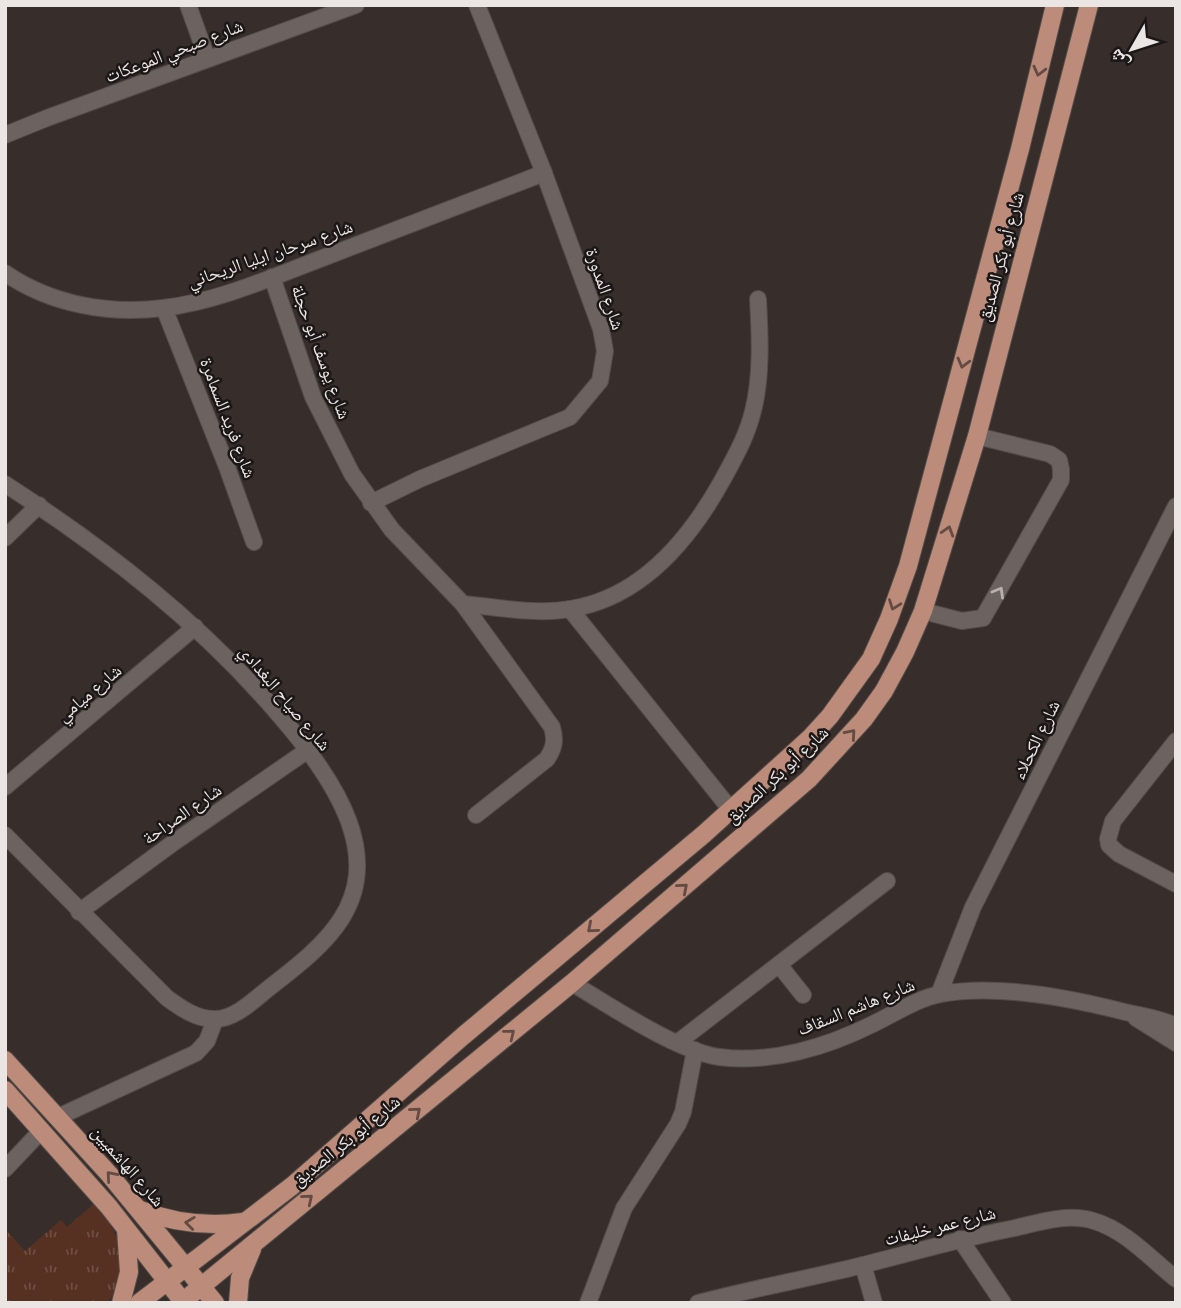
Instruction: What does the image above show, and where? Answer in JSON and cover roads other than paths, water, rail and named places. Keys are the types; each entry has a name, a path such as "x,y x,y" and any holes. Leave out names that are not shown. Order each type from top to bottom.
{"main road":[{"name":"شارع أبو بكر الصديق","path":"139,1303 292,1186 463,1036 731,810 810,738 830,716 871,659 908,566 1055,5"},
{"name":"شارع أبو بكر الصديق","path":"182,1302 572,983 809,779 842,745 884,691 923,611 977,436 1089,5"},
{"path":"463,1036 461,1046 467,1055 482,1057"},
{"name":"شارع الهاشميين","path":"5,1060 139,1210 215,1303"},
{"path":"5,1090 127,1230 182,1302"},
{"path":"139,1210 183,1223 210,1225 243,1222"},
{"path":"121,1303 129,1272 127,1230"},
{"path":"238,1303 240,1278 255,1243"}],"street":[{"path":"188,5 207,58"},
{"name":"شارع صبحي الموعكات","path":"5,135 356,5"},
{"name":"شارع المدورة","path":"371,503 420,479 570,417 600,381 605,351 601,329 544,173 477,5"},
{"name":"شارع سرحان ايليا الريحاني","path":"5,273 30,288 68,302 123,310 164,308 197,301 272,277 544,173"},
{"name":"شارع يوسف أبو حجلة","path":"272,277 322,417 352,474 404,544 463,604 514,677 550,721 555,742 551,753 540,766 476,815"},
{"path":"463,604 532,611 570,609 609,597 641,580 666,560 716,493 746,435 754,408 759,341 758,299"},
{"name":"شارع فريد السمامرة","path":"164,308 254,542"},
{"path":"923,611 962,621 983,618 1061,480 1059,460 1050,454 977,436"},
{"name":"شارع صياح البغدادي","path":"5,484 39,505 135,575 195,627 243,674 308,750 337,796 356,841 358,866 349,903 335,929 315,951 249,1004 215,1020"},
{"path":"5,538 39,505"},
{"name":"شارع الكحلاء","path":"939,994 973,907 1176,506"},
{"path":"570,609 731,810"},
{"name":"شارع ميامي","path":"5,786 195,627"},
{"path":"1176,741 1108,832 1113,850 1176,884"},
{"name":"شارع الصراحة","path":"79,912 308,750"},
{"path":"5,835 167,998 196,1016 215,1020 207,1041 196,1053 58,1117"},
{"path":"677,1042 780,966 887,880"},
{"path":"780,966 803,995"},
{"name":"شارع هاشم السقاف","path":"572,983 695,1050 717,1057 747,1059 797,1052 869,1026 939,994 1015,993 1075,1000 1172,1022"},
{"name":"شارع هاشم السقاف","path":"1128,1013 1176,1043"},
{"path":"588,1303 624,1208 674,1131 683,1112 695,1050"},
{"path":"5,1169 41,1131"},
{"name":"شارع عمر خليفات","path":"698,1303 744,1298 960,1239 1057,1219 1092,1220 1109,1226 1176,1279"},
{"path":"960,1239 1003,1303"},
{"path":"863,1265 874,1303"}]}
